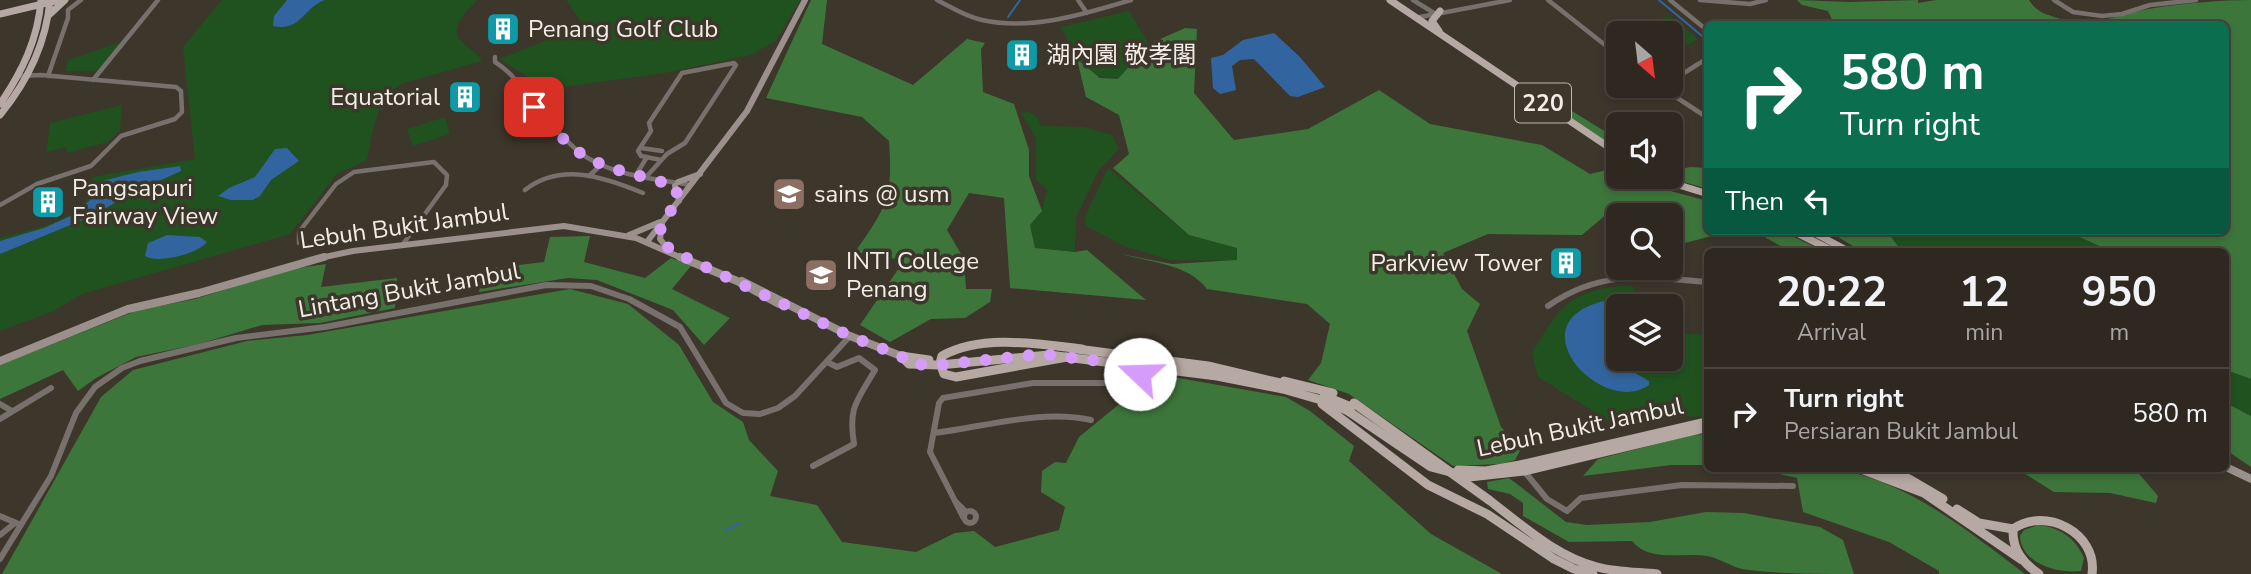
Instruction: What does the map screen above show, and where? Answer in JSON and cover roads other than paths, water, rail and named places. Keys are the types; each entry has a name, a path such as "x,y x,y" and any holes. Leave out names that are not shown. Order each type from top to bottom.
{"main road":[{"path":"0,12 59,0"},
{"path":"49,15 65,0"},
{"path":"647,242 747,111 805,0"},
{"name":"220","path":"1390,0 1606,145"},
{"path":"0,115 25,77 49,15 50,1"},
{"path":"12,11 41,2"},
{"path":"0,104 25,77 40,17 41,2"},
{"path":"0,12 27,10 40,17"},
{"path":"1437,12 1433,23 1448,40"},
{"path":"679,201 676,184 700,174"},
{"path":"1683,186 1704,193"},
{"path":"626,235 663,220"},
{"path":"663,220 660,239 670,250"},
{"name":"Lebuh Bukit Jambul","path":"0,361 128,309 199,293 316,258 403,244 564,226 626,235 670,250 779,304 787,304 850,336 901,356 943,360 1041,349 1082,349 1251,375 1336,399 1428,459 1465,472 1520,465 1675,427 1704,425"},
{"path":"1801,235 1827,248"},
{"path":"1818,235 1843,248"},
{"path":"1068,357 956,377 944,373 940,363 942,356 955,348 1040,343 1082,349"},
{"name":"Lebuh Bukit Jambul","path":"901,356 909,364 922,365 1029,355 1068,357 1217,376 1309,396 1348,411 1418,460 1444,472 1480,478 1524,471 1704,426"},
{"path":"1251,375 1305,384 1354,403 1558,550 1607,569 1657,574"},
{"path":"1309,396 1428,485 1488,514 1554,559 1574,569 1594,574"},
{"path":"2229,468 2251,479"},
{"path":"1869,472 1924,493 2039,574"},
{"path":"1891,472 1928,488 1979,523 2013,529 2026,519 2036,518 2060,524 2082,539 2089,549 2094,559 2092,574"},
{"path":"2013,529 2015,549 2022,560"}],"street":[{"path":"45,76 68,18 68,10 81,0"},
{"path":"93,80 158,0"},
{"path":"937,0 979,20 992,21 1043,20 1087,13 1131,0"},
{"path":"1078,0 1087,13"},
{"path":"1413,0 1437,12"},
{"path":"1415,18 1476,3 1510,0"},
{"path":"1548,0 1606,46"},
{"path":"1672,1 1681,0"},
{"path":"1700,0 1750,4 1766,0"},
{"path":"2054,0 2079,14 2102,16 2122,14 2150,5 2196,0"},
{"path":"1672,1 1704,28"},
{"path":"495,57 495,62 512,73 534,107 568,143 609,167 690,187"},
{"path":"1684,73 1704,60"},
{"path":"646,177 661,160 685,143 736,65 734,63 705,66 682,73 649,123 651,131 638,151 641,156 661,160"},
{"path":"0,205 37,184 90,166 121,136 181,115 181,91 176,87 45,76 25,77"},
{"path":"1678,98 1704,116"},
{"path":"1700,113 1704,110"},
{"path":"641,148 662,151"},
{"path":"635,175 647,157"},
{"path":"299,243 299,232 336,184 354,172 435,162 447,175 446,185 403,244"},
{"path":"589,176 603,164"},
{"path":"596,178 609,167"},
{"path":"524,190 533,181 561,172 589,176 643,193"},
{"path":"1548,306 1578,285 1604,279 1704,282"},
{"name":"Lintang Bukit Jambul","path":"0,559 18,524 51,476 76,412 95,387 122,368 139,361 247,335 325,327 546,285 569,284 606,290 670,319 680,327 726,403 739,413 758,414 786,404 850,336"},
{"path":"813,466 854,444 849,419 874,370 859,358 837,367 827,362"},
{"path":"965,514 931,457 929,448 939,404 943,398 1033,383 1127,383 1140,374 1140,366"},
{"path":"0,419 51,388"},
{"path":"0,404 12,411"},
{"path":"934,433 1045,418 1084,417 1091,420"},
{"path":"1524,471 1547,499 1567,510 1581,498 1682,485 1793,486"},
{"path":"0,516 18,524"},
{"path":"0,535 18,524"}],"water":[{"path":"287,0 325,0 290,26 273,26 274,16"},
{"path":"1274,33 1300,57 1325,87 1298,97 1290,96 1254,59 1240,60 1232,66 1236,90 1220,94 1213,88 1211,58 1223,55 1243,40"},
{"path":"287,148 299,161 271,180 260,196 253,200 231,200 218,196 255,177 275,149"},
{"path":"180,166 181,171 132,193 92,216 0,254 0,241 44,228 75,214 90,200 95,187 102,181"},
{"path":"167,235 200,237 207,242 178,256 159,259 145,256 148,243"},
{"path":"1606,301 1606,371 1632,371 1649,381 1649,385 1630,392 1610,389 1591,379 1575,364 1566,346 1566,328 1578,312"}],"waterway":[{"path":"1008,17 1020,0"},
{"path":"1659,0 1704,38"},
{"path":"725,531 740,523"}],"place":[{"name":"Penang Golf Club","path":"503,29"},
{"name":"湖內園 敬孝閣","path":"1022,55"},
{"name":"Equatorial","path":"465,97"},
{"name":"sains @ usm","path":"789,194"},
{"name":"Pangsapuri Fairway View","path":"48,202"},
{"name":"Parkview Tower","path":"1566,263"},
{"name":"INTI College Penang","path":"821,275"}]}
